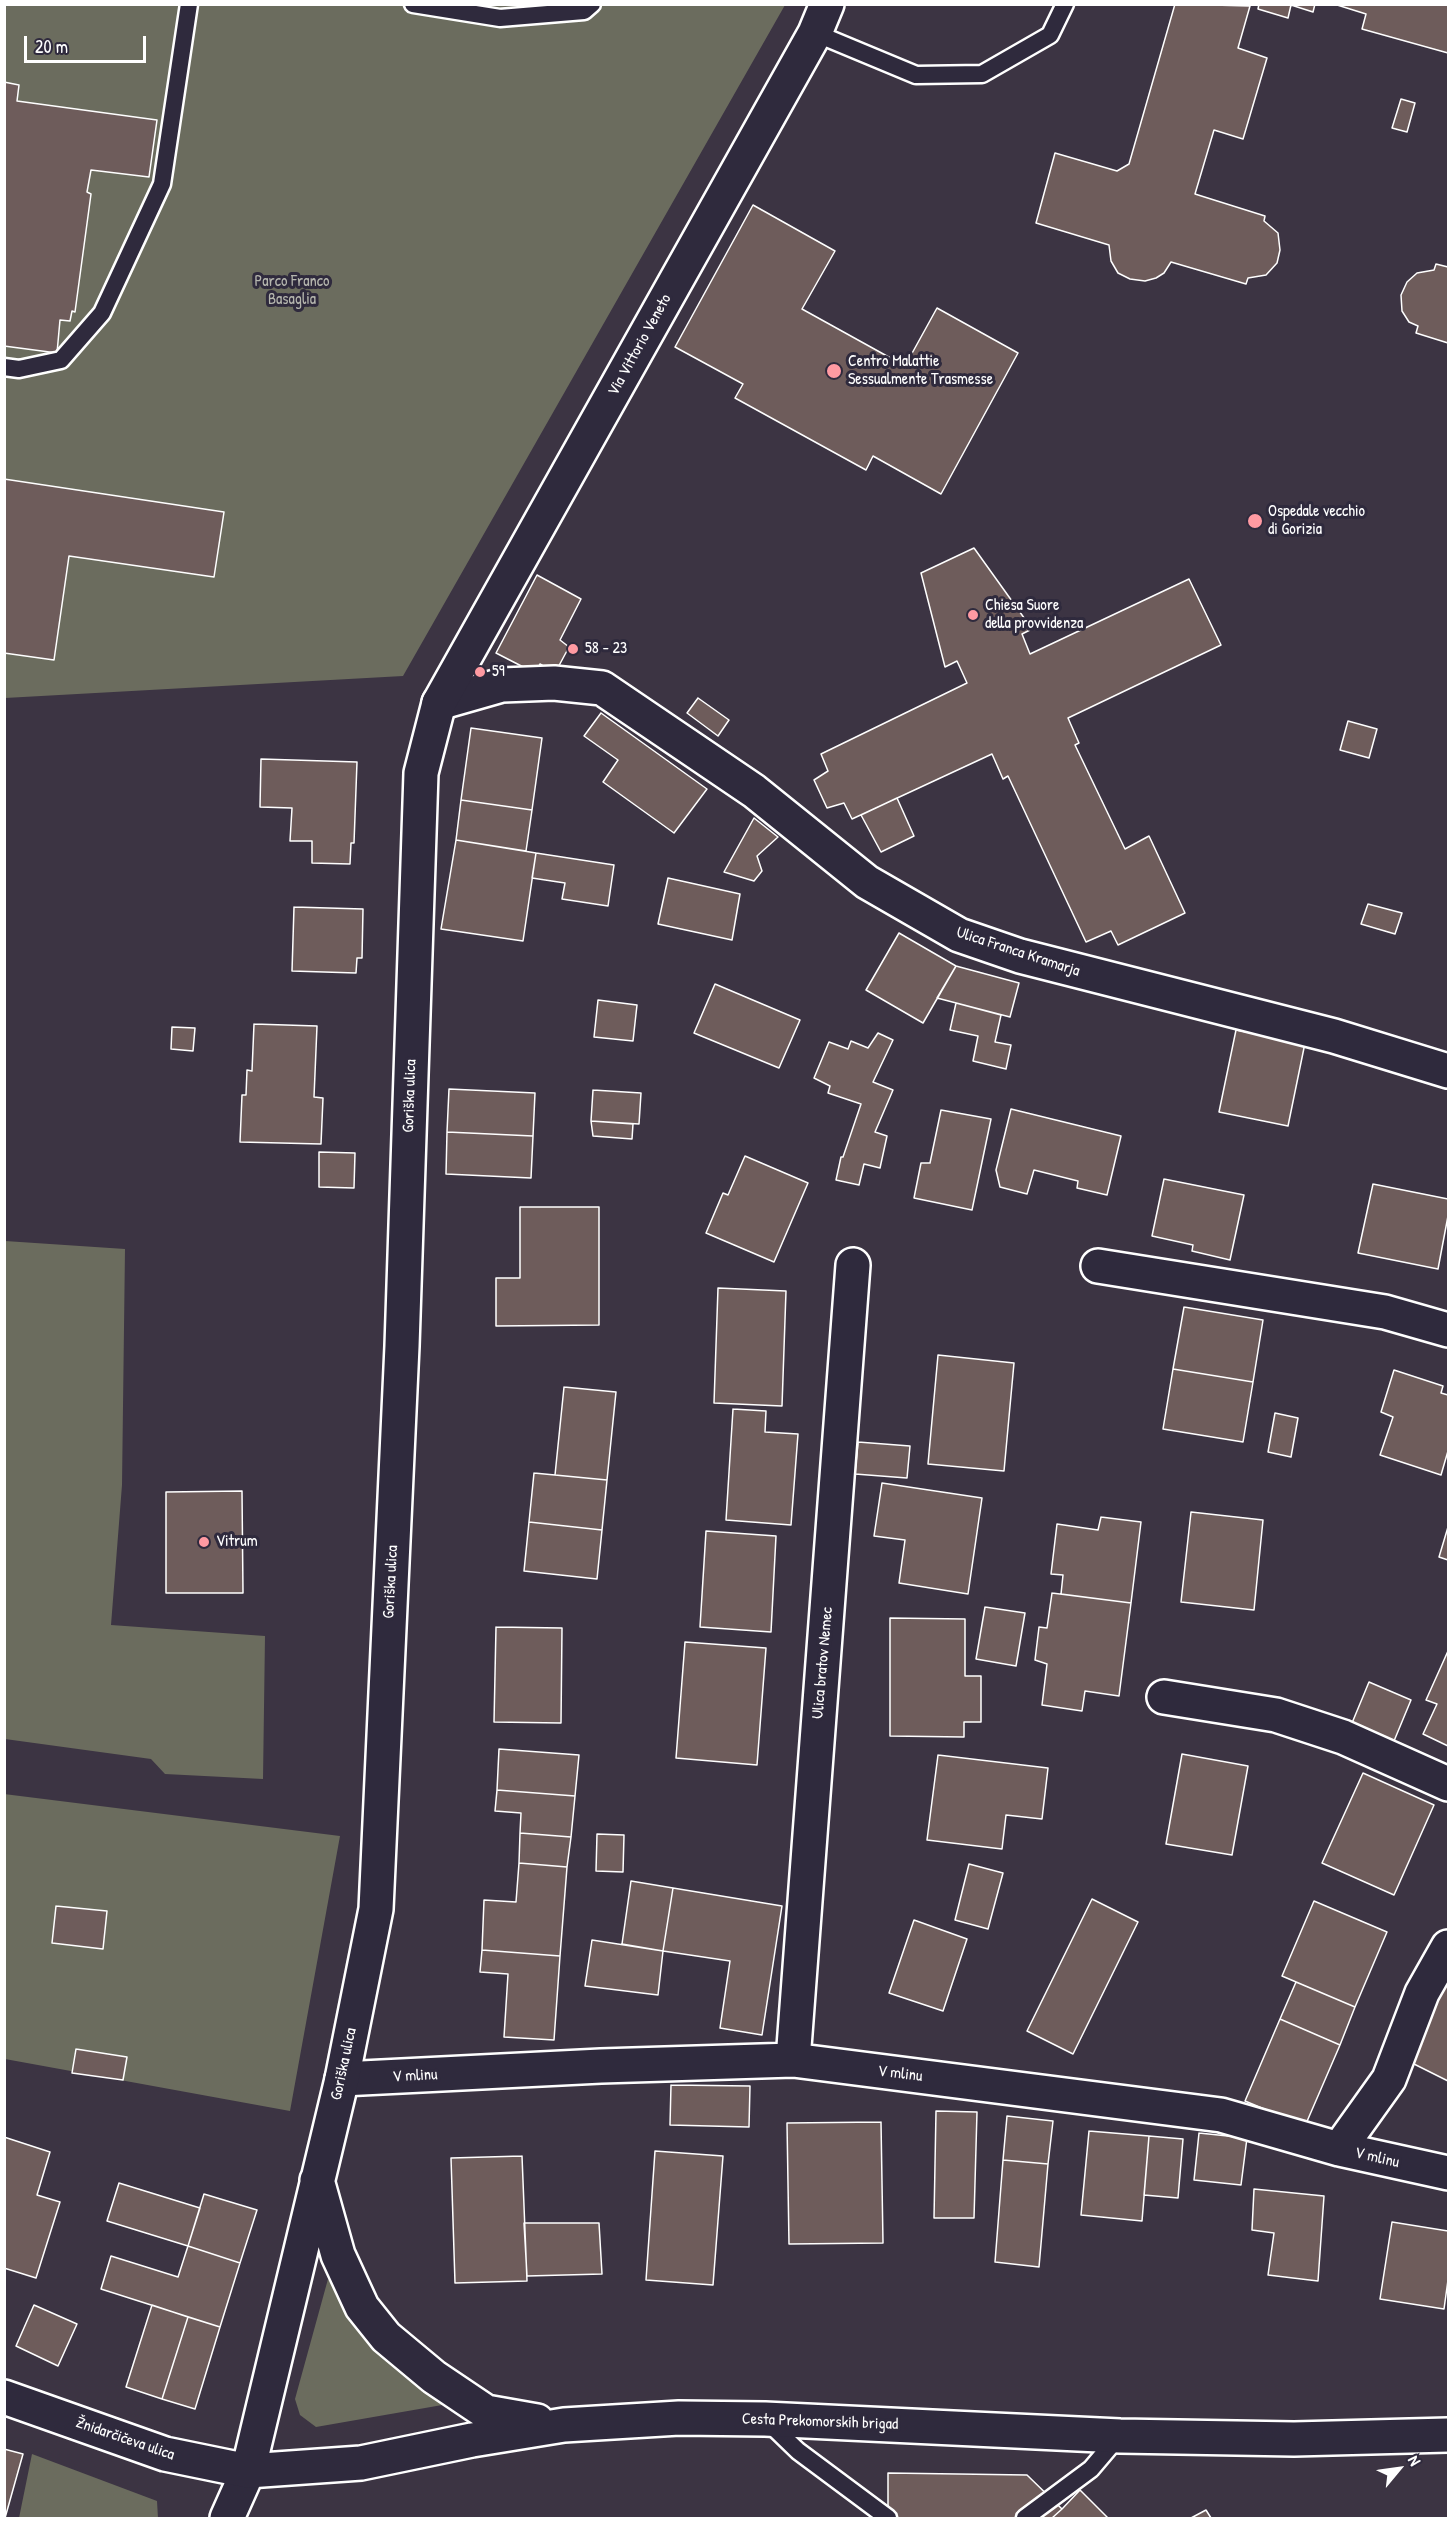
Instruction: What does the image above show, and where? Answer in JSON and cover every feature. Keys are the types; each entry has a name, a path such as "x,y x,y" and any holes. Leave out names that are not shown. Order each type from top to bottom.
{"street":[{"name":"Via Vittorio Veneto","path":"445,693 821,19"},
{"name":"Ulica Franca Kramarja","path":"445,693 502,685 554,683 602,688 754,791 867,882 959,935 1020,956 1334,1036 1449,1071"},
{"name":"Goriška ulica","path":"248,2470 316,2178 342,2079 376,1909 399,1404 421,773 445,693"},
{"name":"Ulica bratov Nemec","path":"793,2060 854,1265"},
{"path":"1098,1266 1385,1312 1449,1330"},
{"path":"1164,1697 1276,1715 1343,1737 1449,1784"},
{"path":"1339,2149 1389,2079 1422,1993 1449,1947"},
{"name":"V mlinu","path":"342,2079 793,2060 1221,2115 1339,2149 1449,2174"},
{"path":"316,2178 338,2255 362,2307 386,2337 434,2377 486,2412 564,2425"},
{"name":"Žnidarčičeva ulica","path":"4,2397 165,2454 248,2470"},
{"name":"Cesta Prekomorskih brigad","path":"248,2470 361,2463 472,2440 564,2425 679,2418 765,2419 1120,2436 1294,2439 1449,2435"},
{"path":"227,2518 248,2470"}],"lane":[{"path":"4,367 19,369 61,360 102,313 162,184 189,4"},
{"path":"413,4 500,18 547,9 584,11 592,4"},
{"path":"821,19 916,75 982,74 1050,35 1065,4"},
{"path":"765,2419 798,2451 888,2518"},
{"path":"1025,2518 1091,2469 1120,2436"}],"green space":[{"name":"Parco Franco Basaglia","path":"5,5 785,5 403,676 5,698"},
{"path":"5,1241 125,1249 122,1485 111,1625 265,1636 263,1779 165,1774 151,1759 5,1739"},
{"path":"4,1794 340,1836 290,2111 5,2059"},
{"path":"328,2279 378,2344 448,2404 316,2427 300,2415 295,2399"},
{"path":"32,2454 157,2501 158,2518 19,2518"}],"building":[{"path":"1175,4 1250,6 1238,48 1267,58 1243,139 1214,130 1195,194 1265,216 1264,221 1278,233 1280,250 1277,263 1266,275 1248,278 1246,284 1171,262 1164,273 1156,278 1145,281 1130,279 1118,273 1111,261 1109,245 1036,223 1055,153 1117,171 1129,164"},
{"path":"1259,4 1315,4 1313,12 1291,5 1288,18 1258,9"},
{"path":"1334,4 1448,4 1448,53 1362,29 1366,14"},
{"path":"4,82 19,85 17,101 157,120 149,177 91,170 87,192 91,194 75,312 72,311 70,321 60,320 57,353 4,346"},
{"path":"1401,99 1415,103 1407,132 1392,128"},
{"path":"753,205 835,251 802,309 905,366 937,308 1018,353 941,494 873,456 866,470 735,398 743,384 675,347"},
{"path":"1436,264 1448,267 1448,343 1416,333 1418,326 1409,322 1402,311 1401,295 1407,282 1417,273 1434,270"},
{"path":"4,479 224,512 214,577 69,556 54,660 4,653"},
{"path":"974,548 1032,629 1022,634 1030,654 1189,579 1221,645 1068,718 1079,743 1075,745 1125,849 1149,836 1185,913 1118,945 1111,931 1086,942 1008,776 1003,779 992,754 852,819 844,803 827,808 814,780 828,771 821,754 967,683 957,661 945,667 921,573"},
{"path":"537,575 581,599 560,640 569,647 555,673 540,664 535,673 496,653"},
{"path":"698,698 729,720 718,736 687,713"},
{"path":"601,713 707,789 674,833 603,782 618,760 584,736"},
{"path":"1348,721 1377,729 1369,758 1340,750"},
{"path":"471,728 542,738 532,810 461,800"},
{"path":"261,759 357,762 354,843 351,843 350,864 312,863 312,841 290,841 292,808 260,807"},
{"path":"897,798 914,836 881,852 861,815"},
{"path":"461,800 532,810 526,851 456,840"},
{"path":"754,818 778,837 757,856 762,871 754,881 724,872"},
{"path":"456,840 536,853 523,941 441,929"},
{"path":"536,853 614,865 608,906 562,899 565,883 532,878"},
{"path":"668,878 740,894 732,940 658,924"},
{"path":"1368,904 1402,913 1395,934 1361,924"},
{"path":"294,907 363,909 362,958 357,958 356,973 292,971"},
{"path":"899,933 956,966 923,1023 866,990"},
{"path":"956,966 1019,983 1010,1017 937,998"},
{"path":"715,984 800,1020 779,1068 694,1033"},
{"path":"598,1000 637,1005 633,1041 594,1037"},
{"path":"956,1003 1001,1015 995,1042 1011,1045 1006,1069 973,1061 978,1036 950,1030"},
{"path":"254,1024 317,1026 314,1097 323,1098 321,1144 240,1142 242,1095 246,1095 247,1070 252,1071"},
{"path":"172,1027 195,1028 193,1051 171,1049"},
{"path":"1236,1030 1305,1043 1288,1126 1219,1112"},
{"path":"878,1033 893,1040 873,1082 893,1090 875,1132 887,1136 880,1168 864,1164 859,1185 836,1180 841,1157 843,1157 861,1104 828,1093 830,1086 814,1078 829,1042 848,1049 851,1041 868,1048"},
{"path":"449,1089 535,1093 533,1136 447,1132"},
{"path":"593,1090 641,1093 639,1124 591,1121"},
{"path":"1011,1109 1121,1136 1107,1195 1077,1188 1078,1181 1034,1170 1027,1194 1000,1187 996,1170"},
{"path":"941,1110 991,1119 972,1210 914,1198 921,1163 930,1163"},
{"path":"591,1121 633,1124 632,1139 593,1136"},
{"path":"447,1132 533,1136 531,1178 446,1174"},
{"path":"319,1152 355,1153 354,1188 319,1187"},
{"path":"745,1156 808,1183 774,1262 706,1233 723,1193 728,1195"},
{"path":"1164,1179 1244,1195 1230,1260 1192,1251 1193,1245 1152,1236"},
{"path":"1373,1184 1448,1199 1448,1216 1438,1269 1358,1253"},
{"path":"520,1207 599,1207 599,1325 496,1326 496,1278 520,1278"},
{"path":"718,1288 786,1291 782,1406 714,1403"},
{"path":"1184,1307 1263,1320 1253,1382 1173,1369"},
{"path":"938,1355 1014,1363 1004,1471 928,1464"},
{"path":"1173,1369 1253,1382 1243,1442 1163,1429"},
{"path":"1394,1370 1443,1386 1441,1393 1448,1395 1448,1451 1441,1475 1380,1455 1393,1417 1381,1412"},
{"path":"564,1387 616,1392 607,1480 555,1475"},
{"path":"733,1409 766,1411 765,1432 798,1434 791,1525 726,1520"},
{"path":"1275,1413 1298,1418 1291,1457 1268,1452"},
{"path":"858,1442 910,1446 907,1478 855,1474"},
{"path":"534,1473 607,1480 602,1530 529,1522"},
{"path":"882,1483 982,1498 968,1594 899,1583 905,1540 874,1536"},
{"name":"Vitrum","path":"242,1491 243,1593 166,1593 166,1492"},
{"path":"1191,1512 1263,1520 1254,1610 1181,1602"},
{"path":"1101,1517 1141,1522 1131,1603 1061,1594 1063,1575 1051,1574 1057,1524 1098,1530"},
{"path":"529,1522 602,1530 597,1579 524,1571"},
{"path":"1448,1527 1448,1560 1439,1557"},
{"path":"706,1531 776,1536 771,1632 700,1627"},
{"path":"1052,1593 1131,1603 1119,1696 1085,1691 1082,1711 1042,1705 1047,1664 1035,1660 1039,1627 1047,1628"},
{"path":"985,1607 1025,1613 1016,1666 976,1659"},
{"path":"890,1618 965,1619 965,1676 981,1676 981,1722 964,1722 964,1737 890,1736"},
{"path":"496,1627 562,1628 561,1723 494,1722"},
{"path":"685,1642 766,1648 757,1765 676,1758"},
{"path":"1448,1651 1448,1746 1423,1734 1437,1704 1426,1700"},
{"path":"1369,1682 1411,1700 1394,1741 1352,1723"},
{"path":"499,1749 579,1755 575,1796 497,1790"},
{"path":"1182,1754 1248,1766 1232,1855 1166,1844"},
{"path":"938,1755 1048,1768 1042,1819 1006,1815 1002,1849 927,1840"},
{"path":"1363,1773 1434,1805 1394,1895 1322,1863"},
{"path":"497,1790 575,1796 571,1837 520,1833 521,1813 495,1811"},
{"path":"520,1833 571,1837 567,1867 519,1863"},
{"path":"597,1834 624,1835 623,1872 596,1871"},
{"path":"519,1863 567,1867 560,1956 482,1950 484,1900 516,1902"},
{"path":"969,1864 1003,1873 988,1929 955,1920"},
{"path":"631,1881 673,1888 663,1951 622,1944"},
{"path":"673,1888 782,1906 762,2035 720,2028 730,1961 663,1951"},
{"path":"1092,1899 1138,1922 1073,2054 1027,2031"},
{"path":"1314,1901 1387,1932 1355,2007 1282,1976"},
{"path":"56,1906 107,1911 103,1949 52,1943"},
{"path":"914,1920 967,1939 943,2011 889,1993"},
{"path":"592,1940 663,1951 658,1995 585,1986"},
{"path":"482,1950 560,1956 554,2040 504,2037 508,1974 480,1972"},
{"path":"1448,1977 1448,2081 1408,2061"},
{"path":"1296,1982 1355,2007 1340,2045 1280,2019"},
{"path":"1280,2019 1340,2045 1305,2126 1245,2101"},
{"path":"76,2049 127,2057 123,2080 72,2073"},
{"path":"671,2085 750,2086 749,2127 670,2125"},
{"path":"936,2111 977,2112 974,2218 934,2218"},
{"path":"1007,2116 1053,2121 1048,2164 1003,2160"},
{"path":"881,2122 883,2243 789,2244 787,2123"},
{"path":"1089,2131 1149,2136 1142,2221 1081,2215"},
{"path":"1199,2133 1247,2138 1241,2185 1194,2180"},
{"path":"1149,2136 1183,2139 1178,2198 1144,2195"},
{"path":"4,2137 50,2152 37,2195 60,2202 36,2278 4,2268"},
{"path":"655,2151 723,2156 713,2285 646,2280"},
{"path":"522,2156 527,2281 455,2283 451,2158"},
{"path":"1003,2160 1048,2164 1039,2267 995,2262"},
{"path":"119,2183 200,2208 188,2246 107,2221"},
{"path":"1254,2189 1324,2196 1318,2281 1268,2275 1274,2233 1252,2230"},
{"path":"204,2194 257,2210 240,2263 188,2246"},
{"path":"1392,2222 1448,2231 1448,2280 1444,2309 1380,2299"},
{"path":"524,2223 599,2223 602,2274 527,2276"},
{"path":"188,2246 240,2263 220,2327 101,2289 111,2256 178,2277"},
{"path":"34,2305 77,2324 58,2366 16,2346"},
{"path":"152,2305 188,2317 162,2399 126,2387"},
{"path":"188,2317 220,2327 195,2409 162,2399"},
{"path":"4,2449 23,2454 5,2518 4,2518"},
{"path":"888,2473 1027,2475 1062,2509 1052,2518 888,2518"},
{"path":"1080,2490 1108,2518 1052,2518 1062,2509"},
{"path":"1206,2510 1211,2518 1191,2518"}],"place":[{"name":"Centro Malattie Sessualmente Trasmesse","path":"834,371"},
{"name":"Ospedale vecchio di Gorizia","path":"1255,521"},
{"name":"Chiesa Suore della provvidenza","path":"973,615"},
{"name":"58 - 23","path":"573,649"},
{"name":"59","path":"480,672"},
{"name":"Vitrum","path":"204,1542"}]}
